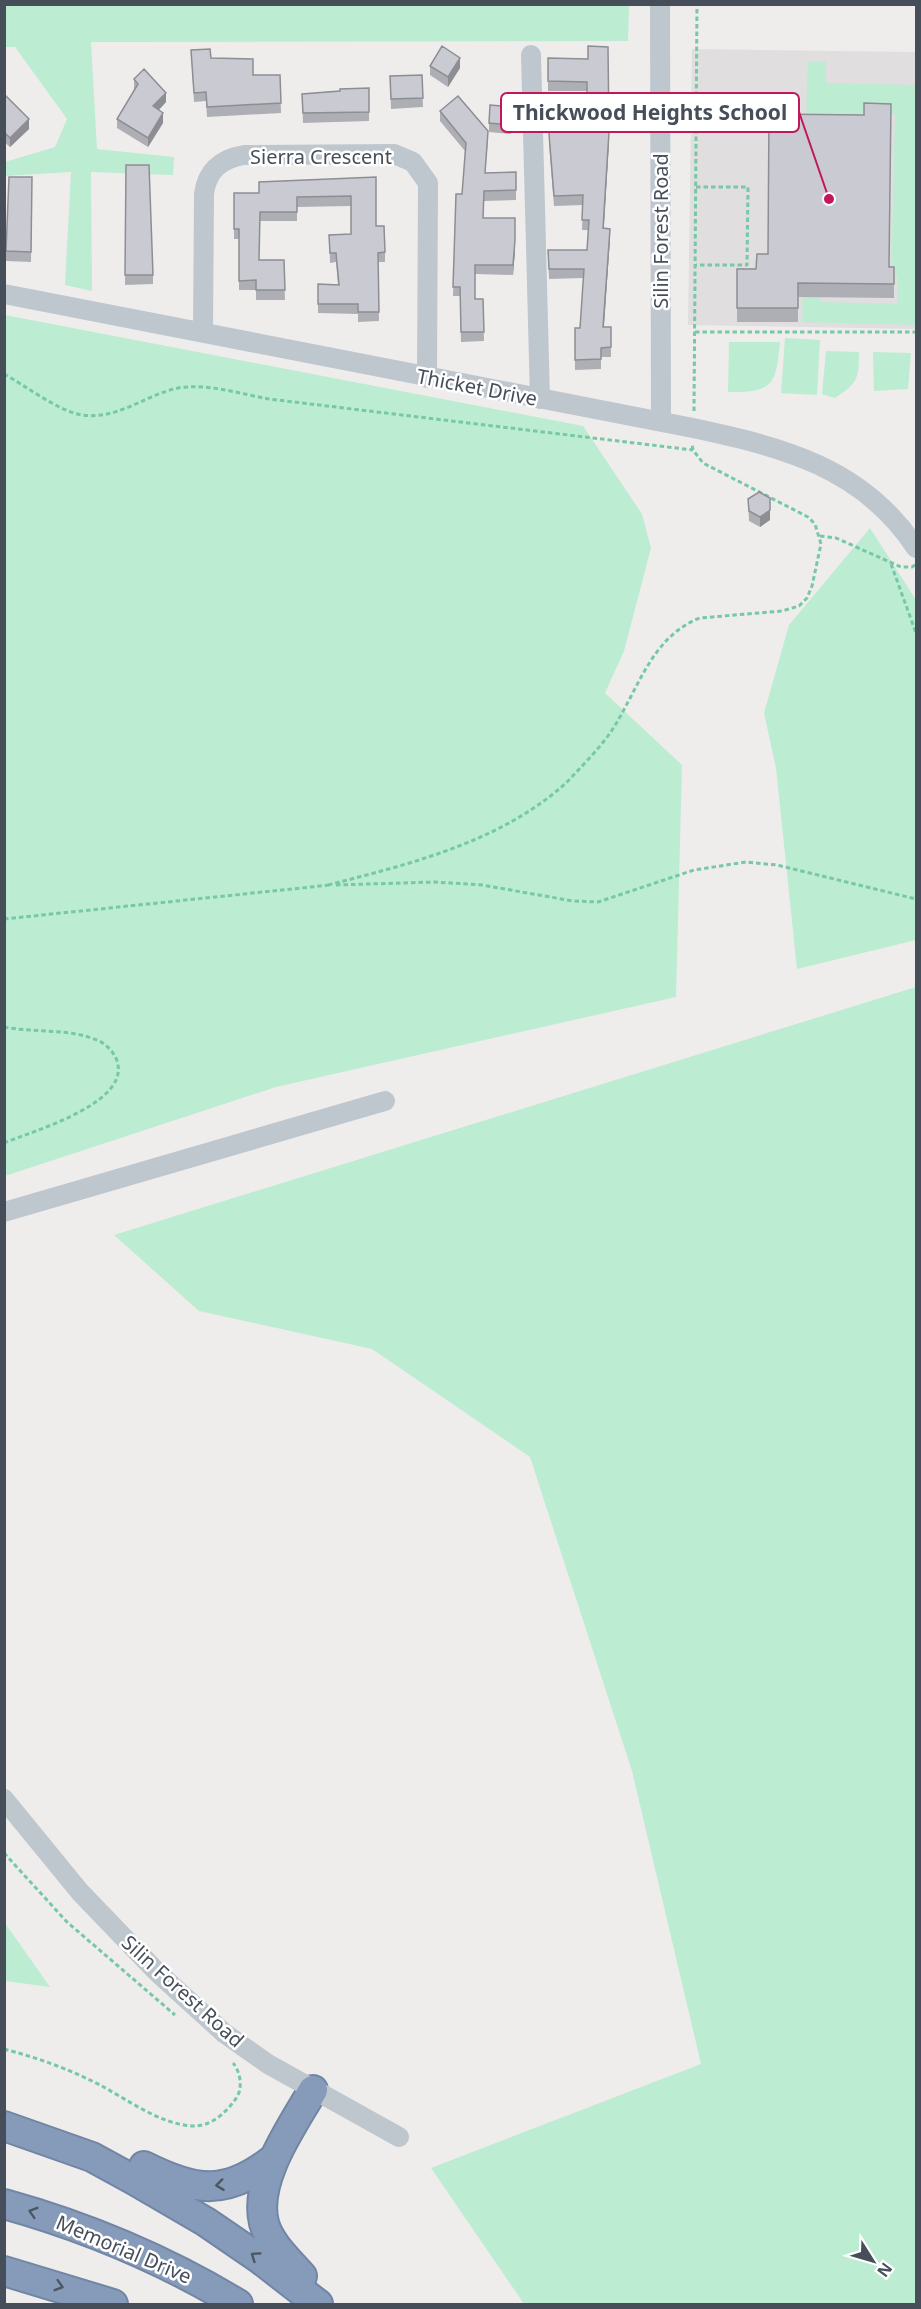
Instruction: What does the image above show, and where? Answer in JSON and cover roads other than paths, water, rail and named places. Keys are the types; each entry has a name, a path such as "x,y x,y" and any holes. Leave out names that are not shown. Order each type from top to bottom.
{"highway":[{"path":"313,2090 272,2160 266,2184 264,2223 278,2249 327,2304"},
{"path":"4,2113 100,2145 177,2182 196,2186 234,2183 254,2174 272,2160"},
{"path":"4,2126 92,2157 134,2180 206,2222 260,2259 318,2304"},
{"name":"Memorial Drive","path":"4,2204 81,2227 202,2282 238,2304"},
{"path":"4,2271 113,2304"}],"street":[{"name":"Silin Forest Road","path":"660,4 660,422"},
{"path":"531,56 540,399"},
{"name":"Sierra Crescent","path":"204,333 204,194 207,177 214,168 232,157 244,155 394,154 405,157 419,167 425,175 429,191 427,378"},
{"name":"Thicket Drive","path":"4,294 753,440 823,466 870,495 901,526 916,548"},
{"path":"4,1212 385,1101"},
{"name":"Silin Forest Road","path":"4,1798 80,1892 157,1972 224,2033 268,2064 399,2137"}],"place":[{"name":"Thickwood Heights School","path":"829,199"}]}
